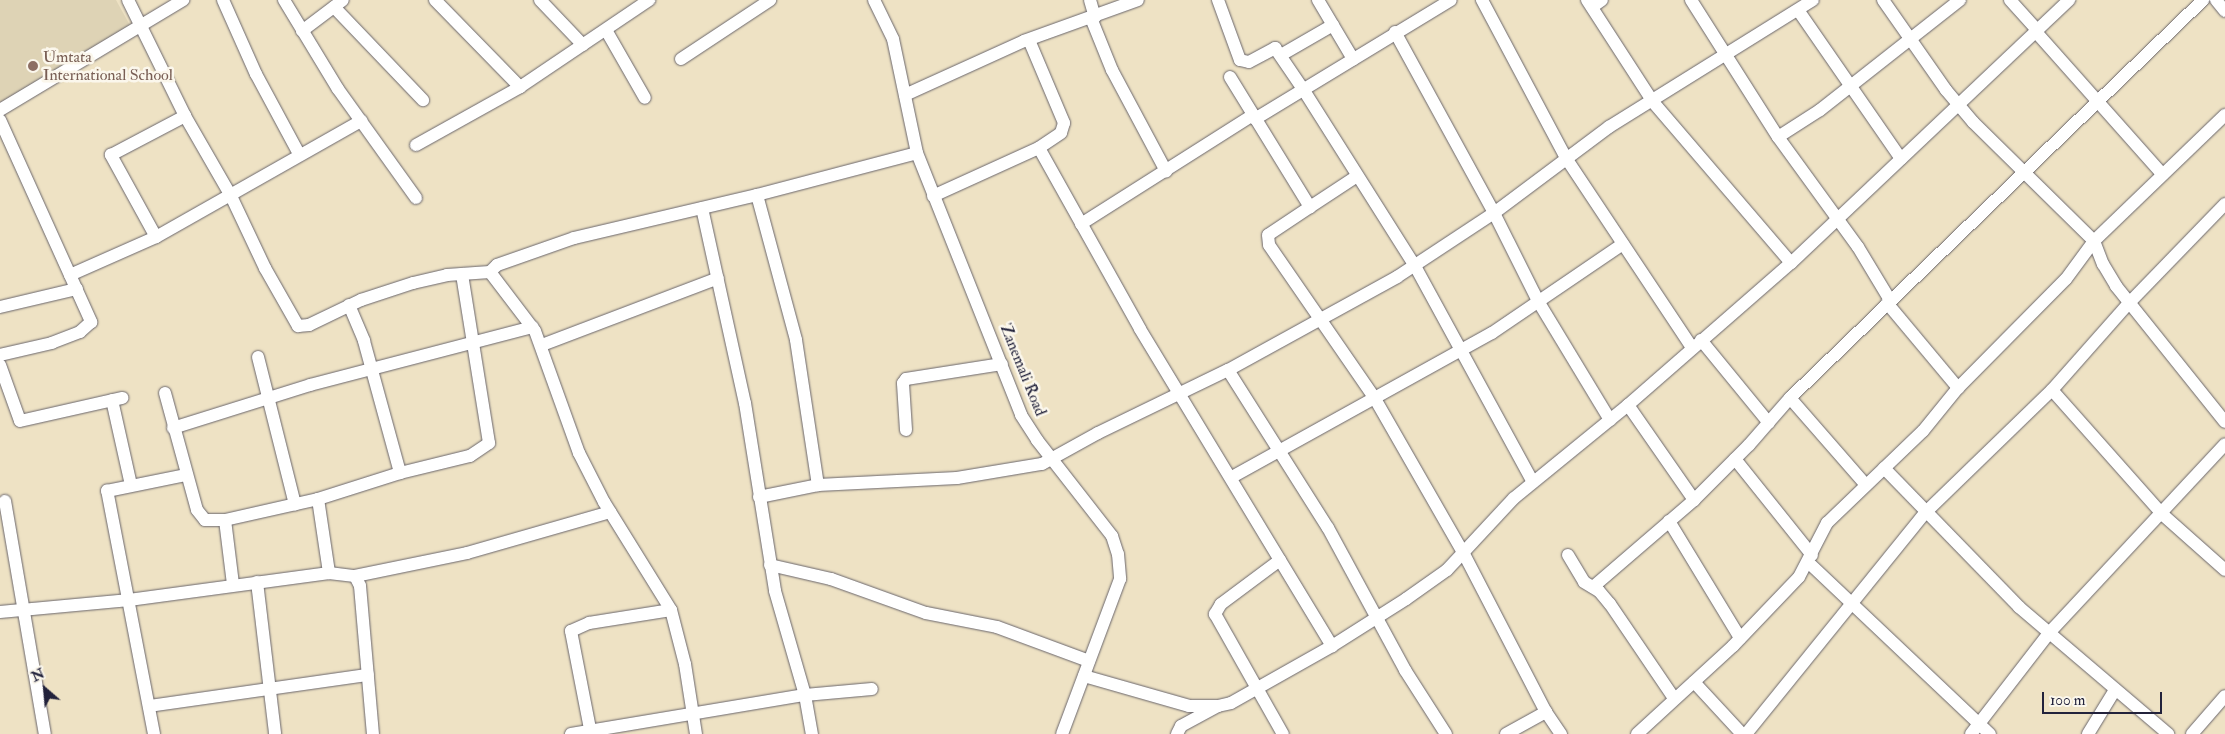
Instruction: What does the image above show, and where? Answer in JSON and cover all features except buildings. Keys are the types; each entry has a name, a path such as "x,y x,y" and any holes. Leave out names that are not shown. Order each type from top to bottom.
{"street":[{"path":"128,0 185,116 231,196 295,324 309,325 349,305 413,283 462,274 490,272 497,265 574,238 757,195 917,153"},
{"path":"0,110 183,0"},
{"path":"223,0 256,74 299,154"},
{"path":"284,0 361,122 416,198"},
{"path":"435,0 520,87"},
{"path":"540,0 583,45"},
{"path":"416,145 520,87 649,0"},
{"path":"681,58 770,0"},
{"path":"1090,0 1093,18 1112,70 1166,171"},
{"path":"905,95 1029,40 1138,0"},
{"path":"1218,0 1240,60 1249,62 1273,48 1281,55 1303,88 1415,266 1533,482"},
{"path":"1318,0 1353,60"},
{"path":"1081,224 1254,117 1353,60 1395,32 1451,0"},
{"path":"1482,0 1566,158 1623,244 1696,344 1769,423"},
{"path":"1691,0 1778,136 1858,247 1888,301 1958,388"},
{"path":"759,497 818,485 957,478 1032,467 1228,370 1322,320 1415,266 1494,213 1608,127 1726,57 1813,0"},
{"path":"1884,0 1958,104 2023,173 2094,241 2103,264 2128,303 2225,422"},
{"path":"1778,136 1851,86 1960,0"},
{"path":"2010,0 2095,102 2162,174"},
{"path":"1084,676 1188,706 1218,706 1231,703 1377,619 1447,570 1464,554 1498,514 1533,482 1628,405 1790,263 2069,0"},
{"path":"1593,587 1694,500 1769,423 1790,398 1888,301 2203,0"},
{"path":"2216,0 2225,11"},
{"name":"Zanemali Road","path":"871,1 893,39 917,153 1021,415 1050,458 1112,536 1118,554 1120,579 1062,734"},
{"path":"1594,2 1653,102 1790,263"},
{"path":"302,31 338,4 423,100"},
{"path":"1798,10 1900,159"},
{"path":"1281,55 1333,25"},
{"path":"606,30 645,98"},
{"path":"1395,32 1494,213 1538,302 1610,420"},
{"path":"933,196 1039,148 1061,133 1064,124 1029,40"},
{"path":"1230,77 1310,207"},
{"path":"1638,734 1674,698 1694,682 1740,638 1811,559 1816,539 1827,523 1865,484 1923,431 1958,388 2066,279 2094,241 2225,115"},
{"path":"156,237 111,155 185,116"},
{"path":"0,120 91,322 88,327 52,343 0,355"},
{"path":"70,275 156,237 231,196 299,154 361,122"},
{"path":"1039,148 1081,224 1180,393 1332,646"},
{"path":"1357,176 1268,234 1267,240 1374,397 1464,554 1546,712 1561,734"},
{"path":"757,195 796,340 818,485"},
{"path":"1694,682 1744,734 1926,512 2052,390 2128,303 2225,204"},
{"path":"702,208 745,402 770,565 805,695 812,734"},
{"path":"1232,477 1462,350 1538,302 1623,244"},
{"path":"490,272 533,327 542,345 578,452 610,512 671,610 686,664 696,734"},
{"path":"165,393 186,476 200,516 205,520 225,520 318,499 400,473 470,456 487,447 462,274"},
{"path":"542,345 718,278"},
{"path":"0,307 77,289"},
{"path":"349,305 372,370 400,473"},
{"path":"173,428 269,397 533,327"},
{"path":"258,357 295,504"},
{"path":"906,430 903,383 906,378 1002,364"},
{"path":"0,365 20,421 117,399 131,485"},
{"path":"1228,370 1280,449 1377,619 1446,734"},
{"path":"2052,390 2162,514 2225,570"},
{"path":"1790,398 1865,484"},
{"path":"1628,405 1694,500"},
{"path":"1971,734 2049,633 2162,514 2225,444"},
{"path":"1735,459 1811,559 1896,648 1990,734"},
{"path":"1884,468 2005,594 2168,734"},
{"path":"154,734 107,491 186,476"},
{"path":"318,499 329,574"},
{"path":"5,501 44,734"},
{"path":"0,612 129,600 233,584 329,574 355,576 467,553 610,512"},
{"path":"225,520 233,584"},
{"path":"1669,521 1740,638"},
{"path":"1568,555 1584,582 1593,587 1624,623 1674,698"},
{"path":"1280,560 1221,604 1215,614 1284,734"},
{"path":"770,565 831,580 926,613 997,627 1089,661"},
{"path":"355,576 360,586 373,734"},
{"path":"257,582 275,734"},
{"path":"591,732 571,631 589,623 671,610"},
{"path":"149,706 368,675"},
{"path":"571,734 805,695 872,689"},
{"path":"2088,734 2115,690"},
{"path":"2192,734 2225,696"},
{"path":"1177,734 1181,726 1218,706"},
{"path":"1506,734 1546,712"}],"shaded area":[{"name":"Umtata International School","path":"0,0 116,0 132,29 0,103"}],"place":[{"name":"Umtata International School","path":"33,66"}]}
